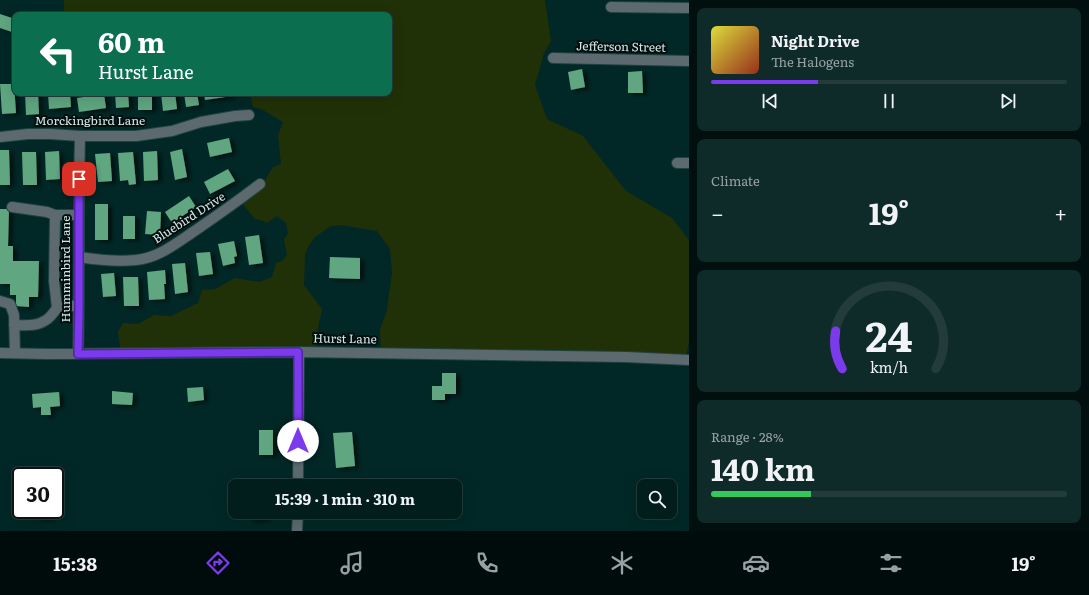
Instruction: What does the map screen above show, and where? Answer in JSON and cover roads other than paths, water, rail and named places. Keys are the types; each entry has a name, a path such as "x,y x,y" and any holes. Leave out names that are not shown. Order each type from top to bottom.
{"street":[{"path":"611,7 689,8"},
{"name":"Jefferson Street","path":"553,58 689,61"},
{"name":"Morckingbird Lane","path":"0,137 28,134 136,136 172,131 201,122 249,114"},
{"name":"Humminbird Lane","path":"78,354 78,215 80,136"},
{"path":"677,163 689,163"},
{"name":"Bluebird Drive","path":"79,257 108,261 138,260 157,254 174,245 206,224 260,184"},
{"path":"12,207 47,212 55,215 78,215"},
{"path":"55,215 54,281 57,308"},
{"path":"0,301 10,304 14,315 15,353"},
{"path":"14,325 30,326 38,324 47,320 57,308 79,305"},
{"path":"298,352 298,479"},
{"name":"Hurst Lane","path":"0,353 78,354 298,352 626,357 689,360"},
{"path":"298,519 298,531"}]}
